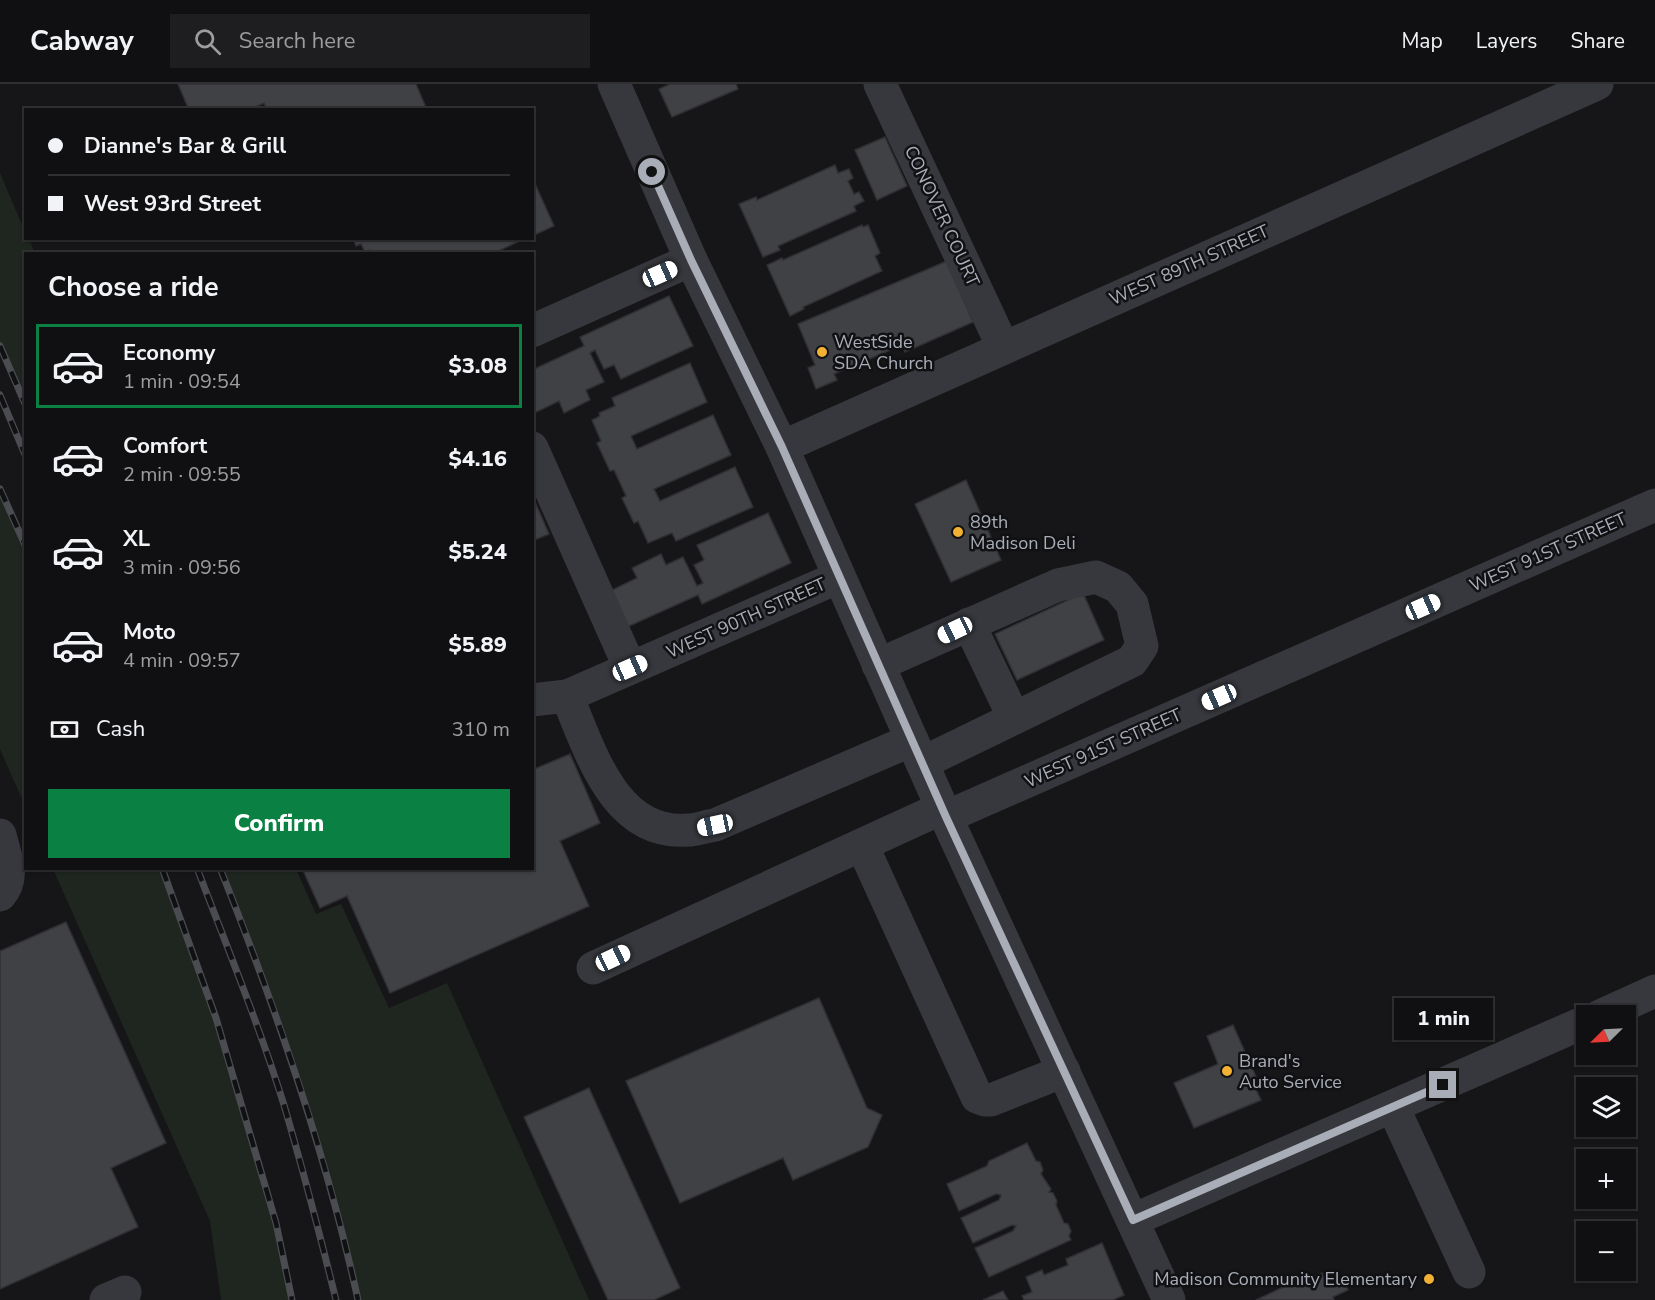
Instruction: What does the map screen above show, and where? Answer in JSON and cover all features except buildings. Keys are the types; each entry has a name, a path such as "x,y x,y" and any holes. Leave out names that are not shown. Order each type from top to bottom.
{"street":[{"path":"614,84 691,260 782,447 944,812 1169,1300"},
{"name":"CONOVER COURT","path":"880,84 1003,347"},
{"name":"WEST 89TH STREET","path":"782,447 1597,84"},
{"path":"534,331 691,260"},
{"path":"534,453 625,671"},
{"name":"WEST 91ST STREET","path":"592,968 862,845 944,812 1655,505"},
{"name":"WEST 90TH STREET","path":"534,700 567,696 839,577"},
{"path":"567,696 593,759 613,793 632,814 660,828 687,830 715,825 1014,718 1132,662 1142,646 1132,604 1118,587 1096,577 1058,585 878,665"},
{"path":"969,624 1014,718"},
{"path":"0,836 9,874 8,886 0,895"},
{"path":"862,845 977,1097 991,1100 1064,1071"},
{"path":"1625,1005 1655,992"},
{"path":"1133,1220 1576,1026"},
{"path":"1393,1107 1469,1272"}],"shaded area":[{"path":"0,173 24,230 24,240 29,240 35,252 24,252 24,404 0,346"},
{"path":"0,489 24,545 24,804 0,749"},
{"path":"53,870 162,870 216,1018 276,1223 292,1300 221,1300 210,1221"},
{"path":"220,870 296,870 316,914 341,904 389,1008 447,983 589,1300 358,1300 315,1135 261,974"}],"railway":[{"path":"0,346 24,401"},
{"path":"0,395 24,452"},
{"path":"0,489 24,543"},
{"path":"163,870 216,1018 276,1223 292,1300"},
{"path":"198,870 284,1105 336,1300"},
{"path":"221,870 261,974 298,1081 331,1190 358,1300"}],"place":[{"name":"WestSide SDA Church","path":"822,352"},
{"name":"89th Madison Deli","path":"958,532"},
{"name":"Brand's Auto Service","path":"1227,1071"},
{"name":"Madison Community Elementary","path":"1429,1279"}],"route":[{"path":"652,172 691,260 782,447 946,817 1133,1220 1443,1085"}]}
